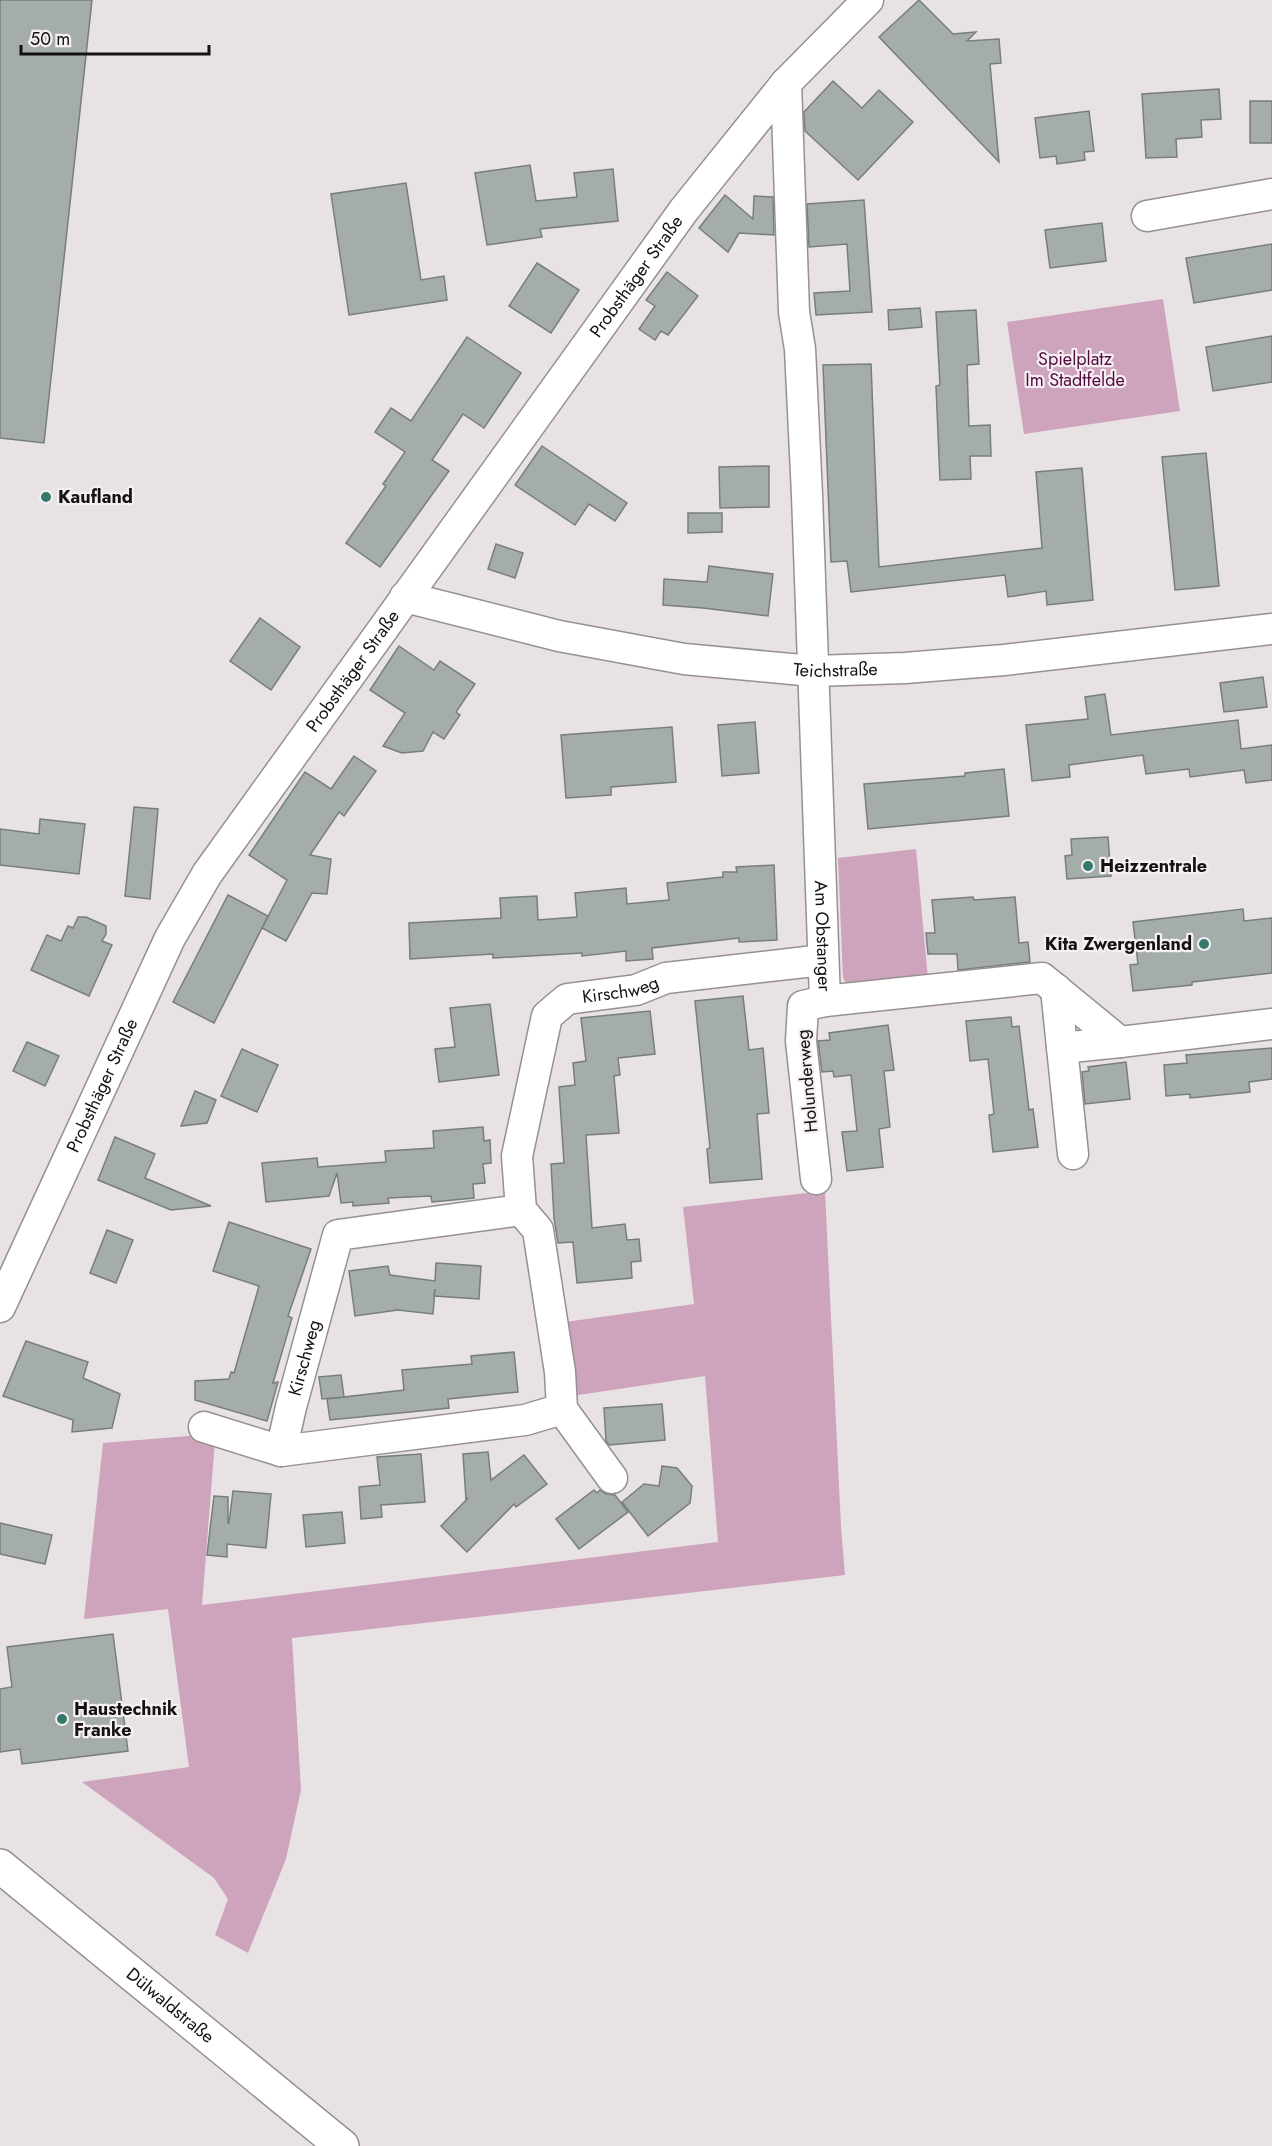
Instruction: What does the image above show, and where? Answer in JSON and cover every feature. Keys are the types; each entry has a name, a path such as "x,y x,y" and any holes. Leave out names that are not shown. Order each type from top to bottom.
{"street":[{"name":"Probsthäger Straße","path":"0,1307 170,938 202,883 684,210 786,83 868,0"},
{"path":"786,83 794,312 800,349 813,671"},
{"path":"1147,216 1272,194"},
{"name":"Teichstraße","path":"405,597 560,636 684,659 813,671 905,668 1004,660 1272,629"},
{"name":"Am Obstanger","path":"813,671 825,1001 1042,978 1120,1042"},
{"name":"Kirschweg","path":"281,1451 338,1235 521,1210 518,1156 547,1016 567,999 636,990 666,978 823,960"},
{"path":"1056,989 1073,1154"},
{"name":"Holunderweg","path":"816,1179 801,1041 803,1006 825,1001"},
{"path":"1062,1048 1272,1024"},
{"path":"521,1210 538,1230 560,1372 562,1409 612,1478"},
{"path":"204,1427 281,1451 525,1420 562,1409"},
{"name":"Dülwaldstraße","path":"0,1866 342,2146"}],"green space":[{"name":"Spielplatz Im Stadtfelde","path":"1163,299 1180,411 1024,434 1007,322"},
{"path":"916,849 928,979 852,986 843,978 838,858"},
{"path":"825,1191 845,1575 292,1638 301,1790 286,1859 248,1953 215,1935 228,1899 214,1878 82,1782 189,1767 168,1609 84,1619 103,1443 200,1435 215,1441 202,1605 718,1542 705,1376 572,1396 565,1322 694,1304 683,1207"}],"building":[{"path":"0,0 92,0 44,443 0,438"},
{"path":"919,0 953,34 976,32 967,41 999,39 1001,63 990,64 999,162 879,37"},
{"path":"833,81 862,108 879,90 913,122 858,180 805,131 804,112"},
{"path":"1219,89 1221,119 1201,120 1202,137 1176,139 1177,157 1146,158 1142,94"},
{"path":"1250,101 1272,101 1272,143 1250,143"},
{"path":"1089,111 1094,151 1084,152 1085,160 1057,164 1056,156 1040,158 1035,118"},
{"path":"530,165 536,201 577,197 574,173 613,169 618,221 540,229 542,237 487,245 475,173"},
{"path":"406,183 421,280 444,276 447,300 349,315 331,194"},
{"path":"725,195 753,219 754,196 773,197 774,235 739,233 728,252 699,228"},
{"path":"864,200 872,312 816,315 814,293 850,291 847,244 809,247 807,204"},
{"path":"1102,223 1106,261 1050,268 1045,230"},
{"path":"1272,244 1272,290 1194,303 1186,258"},
{"path":"537,263 579,290 551,333 509,306"},
{"path":"667,272 698,296 668,335 661,331 655,340 639,329 655,306 646,300"},
{"path":"920,308 922,327 889,330 888,310"},
{"path":"976,310 979,364 967,365 969,426 990,425 991,456 970,456 971,479 940,480 936,386 940,385 936,312"},
{"path":"1272,336 1272,382 1213,391 1206,347"},
{"path":"467,337 521,373 484,428 463,414 432,460 449,471 380,567 346,543 386,486 383,484 405,452 375,432 391,408 411,421"},
{"path":"871,364 879,567 1042,548 1036,472 1082,468 1093,600 1047,605 1046,591 1008,597 1005,575 851,592 847,561 831,562 823,365"},
{"path":"542,446 627,503 615,521 589,504 575,525 515,485"},
{"path":"1206,453 1219,586 1175,590 1162,457"},
{"path":"769,466 769,507 720,508 719,467"},
{"path":"688,513 722,513 722,532 688,533"},
{"path":"496,544 523,553 515,578 488,569"},
{"path":"709,566 773,574 768,616 663,605 664,579 707,582"},
{"path":"260,618 300,647 271,690 230,661"},
{"path":"399,646 434,670 440,661 475,684 456,712 460,715 444,739 433,732 423,751 402,753 383,746 405,713 370,690"},
{"path":"1263,677 1267,707 1224,712 1220,683"},
{"path":"1105,694 1111,735 1238,720 1241,749 1272,745 1272,780 1246,783 1244,770 1190,777 1189,769 1146,774 1143,755 1069,765 1070,777 1032,781 1026,725 1088,719 1085,697"},
{"path":"755,722 759,773 722,776 718,725"},
{"path":"672,727 676,782 611,787 611,795 566,798 561,735"},
{"path":"354,756 376,771 344,816 339,812 310,855 331,859 327,894 312,893 286,941 262,928 287,880 249,855 305,772 331,789"},
{"path":"1004,769 1009,816 868,829 864,784 965,776 965,773"},
{"path":"134,807 158,809 150,899 125,896"},
{"path":"40,819 85,824 79,874 0,865 0,829 39,834"},
{"name":"Heizzentrale","path":"1108,837 1111,876 1067,879 1065,856 1072,855 1071,839"},
{"path":"774,865 777,940 739,942 739,938 652,948 653,959 626,961 626,951 582,956 582,953 493,958 493,954 410,959 409,923 501,918 500,898 537,896 538,920 577,917 575,893 626,888 627,904 669,900 667,883 723,877 723,872 737,872 736,867"},
{"path":"228,895 268,916 214,1023 173,1002"},
{"path":"973,897 974,900 1015,897 1019,943 1028,942 1030,962 958,970 957,954 928,954 926,933 935,933 932,900"},
{"name":"Kita Zwergenland","path":"1243,909 1244,921 1272,918 1272,973 1133,991 1130,965 1138,964 1133,922"},
{"path":"78,917 86,917 106,926 106,934 102,941 112,945 89,996 31,970 47,935 61,941 68,926 73,928"},
{"path":"743,996 749,1050 763,1048 769,1113 757,1114 762,1179 710,1183 707,1149 710,1148 695,1001"},
{"path":"490,1004 499,1075 439,1082 435,1049 455,1047 450,1008"},
{"path":"650,1011 655,1054 618,1058 620,1075 614,1076 619,1133 586,1135 592,1228 625,1224 627,1240 639,1239 641,1261 631,1262 632,1278 577,1283 573,1242 558,1243 554,1218 551,1164 564,1163 559,1087 575,1085 573,1063 586,1061 581,1018"},
{"path":"1011,1017 1012,1027 1019,1026 1029,1110 1033,1109 1038,1147 993,1152 989,1115 994,1114 988,1059 970,1061 966,1021"},
{"path":"888,1025 894,1070 884,1071 890,1127 879,1129 883,1167 847,1171 842,1132 857,1131 851,1075 834,1077 833,1071 822,1072 818,1041 830,1040 829,1033"},
{"path":"27,1042 59,1056 45,1086 13,1071"},
{"path":"1272,1048 1272,1079 1249,1082 1250,1092 1190,1098 1190,1094 1166,1096 1164,1065 1187,1063 1186,1055"},
{"path":"242,1049 278,1065 257,1112 221,1096"},
{"path":"1126,1062 1130,1099 1085,1104 1082,1072 1089,1071 1088,1067"},
{"path":"195,1091 216,1100 207,1123 181,1126"},
{"path":"483,1127 484,1141 490,1140 491,1163 483,1164 485,1183 473,1184 474,1198 432,1202 431,1196 388,1198 389,1203 353,1206 353,1202 341,1203 337,1173 329,1196 266,1202 262,1163 317,1158 318,1167 386,1162 385,1151 434,1148 433,1131"},
{"path":"115,1137 155,1154 145,1178 211,1206 171,1210 98,1180"},
{"path":"229,1222 311,1249 288,1316 292,1318 273,1383 278,1382 267,1421 195,1400 195,1381 229,1379 231,1372 234,1373 259,1286 213,1271"},
{"path":"107,1230 133,1240 116,1283 90,1273"},
{"path":"436,1263 481,1266 479,1299 434,1296 433,1314 398,1310 355,1316 349,1271 388,1266 390,1275 435,1281"},
{"path":"26,1341 88,1362 83,1378 120,1394 112,1428 72,1432 73,1420 3,1396"},
{"path":"514,1352 518,1392 448,1399 449,1408 330,1420 327,1399 404,1390 402,1370 472,1364 471,1356"},
{"path":"341,1375 344,1397 322,1399 319,1377"},
{"path":"662,1404 665,1440 609,1445 606,1441 604,1408"},
{"path":"488,1452 491,1480 524,1455 547,1484 516,1507 514,1504 467,1552 441,1526 468,1498 466,1499 463,1454"},
{"path":"421,1454 425,1502 381,1505 382,1517 361,1519 359,1487 380,1485 377,1457"},
{"path":"662,1466 677,1468 692,1486 690,1503 648,1536 622,1502 644,1484 659,1486"},
{"path":"594,1490 597,1493 600,1490 606,1494 615,1495 628,1512 579,1549 556,1519"},
{"path":"233,1491 271,1494 266,1548 227,1544 227,1557 207,1555 214,1496 228,1497 229,1523"},
{"path":"342,1512 345,1543 306,1547 303,1515"},
{"path":"0,1523 52,1535 45,1564 0,1554"},
{"name":"Haustechnik Franke","path":"113,1634 128,1751 22,1764 20,1749 0,1752 0,1689 12,1687 7,1647"}],"place":[{"name":"Kaufland","path":"46,497"},
{"name":"Heizzentrale","path":"1088,866"},
{"name":"Kita Zwergenland","path":"1204,944"},
{"name":"Haustechnik Franke","path":"62,1719"}]}
